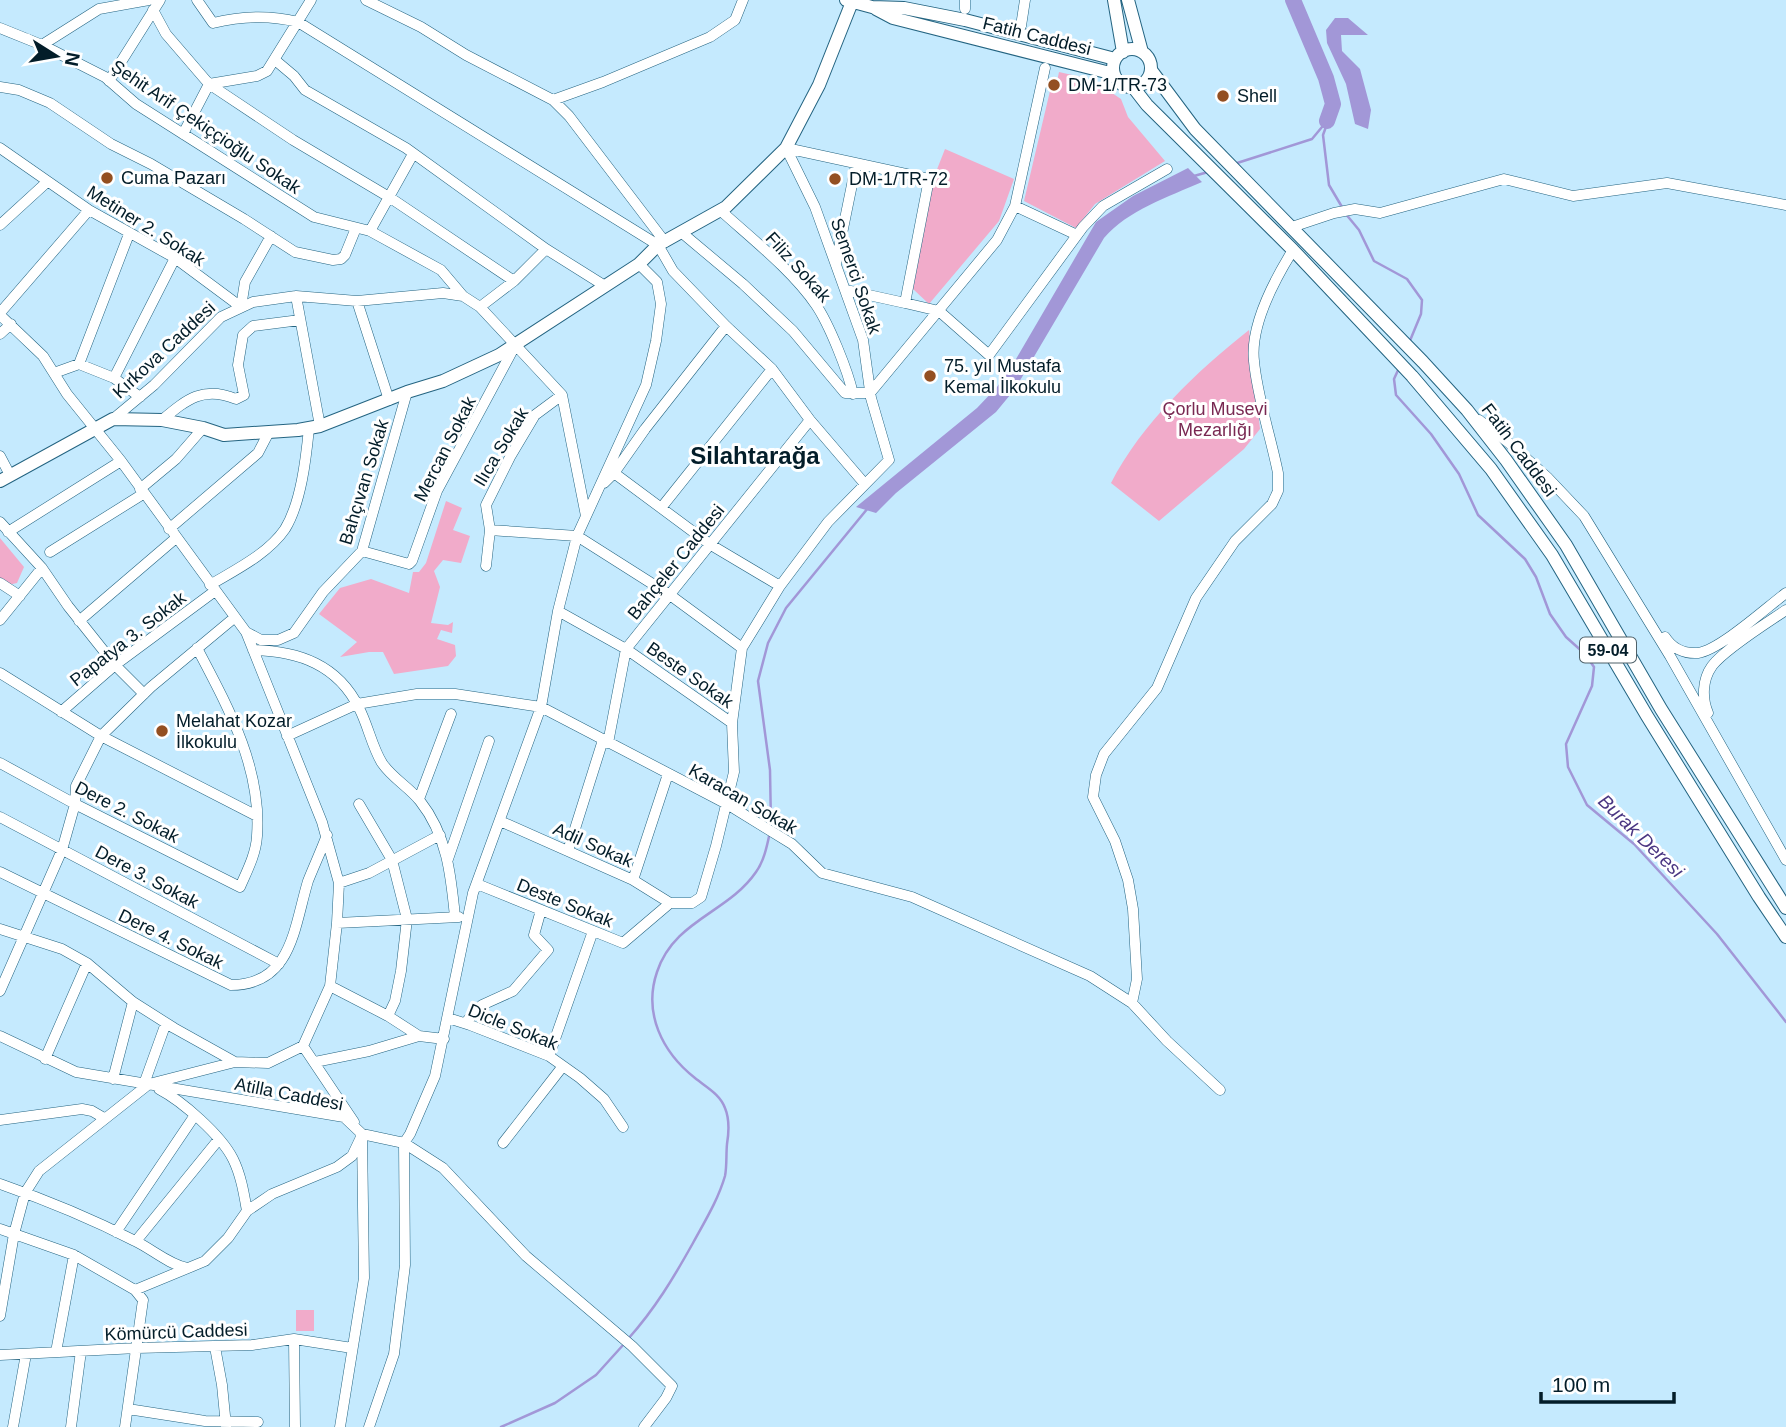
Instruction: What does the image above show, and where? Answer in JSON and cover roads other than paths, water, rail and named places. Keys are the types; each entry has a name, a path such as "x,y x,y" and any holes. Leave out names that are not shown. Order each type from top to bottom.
{"main road":[{"path":"1114,0 1119,21 1119,55 1114,74 1119,82 1133,87 1147,105"},
{"path":"1128,0 1142,52 1150,62 1151,70 1147,80 1133,87"},
{"path":"113,419 162,420 224,435 314,427 443,381 516,344 639,264 662,244 720,211 786,149 858,3"},
{"name":"Fatih Caddesi","path":"858,3 904,8 1045,41 1119,55"},
{"name":"Fatih Caddesi","path":"858,3 893,18 1114,74"},
{"path":"1119,55 1131,49 1142,52"},
{"path":"1093,68 1147,105"},
{"name":"Fatih Caddesi","path":"1151,70 1195,129 1423,362 1466,410 1566,545 1661,709 1786,908"},
{"name":"59-04","path":"1147,105 1293,250"},
{"name":"Fatih Caddesi","path":"1293,250 1412,376 1491,469 1552,555 1647,716 1786,937"},
{"name":"Kırkova Caddesi","path":"5,478 113,419"}],"street":[{"path":"109,80 151,5 160,0"},
{"path":"197,0 213,23 233,18 285,19 298,22 662,244"},
{"path":"209,84 257,76 267,71 311,0"},
{"path":"366,0 554,100 569,116 662,244 673,271 772,369 810,421 864,484 828,522 780,586 743,648 732,723 734,772 701,897 692,903 670,903"},
{"path":"554,100 710,37 735,20 743,0"},
{"path":"1021,26 1025,0"},
{"path":"42,45 99,9 130,1 151,5"},
{"path":"151,5 166,34 209,84 293,140 390,197 514,281"},
{"name":"Şehit Arif Çekiççioğlu Sokak","path":"0,28 42,45 109,80 136,104 314,217 370,231 441,270 463,296"},
{"path":"275,60 294,76 304,90 406,148 546,249 605,285"},
{"path":"681,232 743,284 793,331 839,388 845,393 870,393 997,240 1015,206 1045,68"},
{"path":"183,134 209,84"},
{"path":"0,87 19,90 50,103 111,144 163,171 295,252 333,260 345,255 356,228"},
{"name":"Metiner 2. Sokak","path":"0,148 89,209 175,258 241,307"},
{"path":"786,149 929,179 905,303"},
{"name":"Semerci Sokak","path":"786,149 815,207 863,340 870,393 889,460 864,484"},
{"path":"370,231 413,154"},
{"path":"836,263 856,164"},
{"path":"846,290 939,311 989,355 1077,235 1103,206 1167,169"},
{"path":"1292,227 1355,209 1380,213 1504,179 1573,196 1667,183 1786,205"},
{"path":"2,221 47,182"},
{"path":"1015,206 1077,235"},
{"path":"0,1316 14,1234 25,1193 38,1171 147,1084 235,1062 268,1063 303,1046 330,986 337,923 339,883 327,835 246,632 121,461 93,428 43,356 0,314 89,209"},
{"name":"Filiz Sokak","path":"720,211 775,260 816,305 853,394"},
{"path":"79,364 129,234"},
{"path":"241,307 245,282 271,236"},
{"path":"480,307 514,281 546,249"},
{"path":"1132,1003 1137,979 1133,909 1128,880 1115,841 1093,797 1096,775 1104,754 1157,688 1196,598 1235,541 1272,504 1278,491 1278,472 1253,359 1256,330 1273,285 1293,250"},
{"path":"114,378 175,258"},
{"path":"369,1427 394,1354 404,1278 404,1143 435,1076 467,917 541,707 558,611 577,536 646,385 661,304 657,282 639,264"},
{"name":"Kırkova Caddesi","path":"113,419 140,397 221,317 253,302 296,296 357,301 443,293 463,296"},
{"name":"Papatya 3. Sokak","path":"61,712 115,664 251,560 285,528 296,505 314,427 296,296"},
{"path":"463,296 480,307 562,395 586,516"},
{"path":"357,301 389,400"},
{"path":"162,420 187,398 222,393 236,399 244,395 239,365 243,335 253,326 300,320"},
{"path":"0,334 11,324"},
{"path":"598,488 614,473 726,326"},
{"name":"Mercan Sokak","path":"362,551 409,564 412,561 437,491 516,344"},
{"path":"54,373 79,364 114,378 140,397"},
{"path":"661,508 772,369"},
{"name":"Bahçıvan Sokak","path":"246,632 261,639 278,640 294,633 323,592 362,551 407,392"},
{"name":"Ilıca Sokak","path":"486,566 489,530 486,505 535,415 562,395"},
{"path":"1466,410 1528,460 1584,516 1645,615 1786,860"},
{"name":"Bahçeler Caddesi","path":"568,850 606,742 626,649 810,421"},
{"path":"50,552 141,491 176,459 203,428"},
{"path":"79,621 258,453 269,432"},
{"path":"0,456 5,478"},
{"path":"8,532 121,461"},
{"path":"614,473 710,545 780,586"},
{"path":"0,522 42,568 79,621 144,694"},
{"path":"489,530 577,536 670,595 743,648"},
{"path":"0,620 42,568"},
{"path":"0,583 20,596"},
{"path":"1645,615 1670,645 1683,652 1700,653 1718,644 1786,593"},
{"path":"1725,752 1704,705 1704,687 1711,667 1786,610"},
{"name":"Beste Sokak","path":"558,611 626,649 732,723"},
{"path":"0,991 62,850 75,804 76,786 101,736 144,694 234,618"},
{"path":"0,673 101,736 257,817 257,799 244,746 233,717 197,649"},
{"path":"253,650 288,652 306,657 342,681 357,704 381,762 419,799 440,835 448,860 454,917"},
{"name":"Karacan Sokak","path":"287,736 357,704 417,694 456,694 541,707 727,804 792,844 822,873 912,897 1090,976 1132,1003 1167,1041 1220,1090"},
{"path":"419,799 451,714"},
{"path":"448,860 489,741"},
{"name":"Dere 2. Sokak","path":"0,763 240,887 254,853 257,817"},
{"path":"633,880 668,774"},
{"path":"359,804 391,860 407,919 401,971 395,1001 388,1016"},
{"name":"Dere 3. Sokak","path":"0,817 279,964"},
{"name":"Adil Sokak","path":"500,821 633,880 670,903"},
{"name":"Dere 4. Sokak","path":"0,872 230,985 250,985 279,964 291,945 309,881 327,835"},
{"path":"339,883 369,873 440,835"},
{"name":"Deste Sokak","path":"477,884 623,943 670,903"},
{"path":"465,1023 482,1005 513,991 548,950 534,935 541,910"},
{"path":"337,923 467,917"},
{"path":"0,929 62,948 87,963 133,1002 235,1062"},
{"path":"549,1056 593,931"},
{"path":"45,1059 87,963"},
{"path":"330,986 419,1035 444,1039"},
{"path":"113,1079 133,1002"},
{"name":"Dicle Sokak","path":"448,1018 549,1056 604,1099 623,1127"},
{"path":"147,1084 166,1023"},
{"path":"314,1062 369,1051 419,1035"},
{"name":"Atilla Caddesi","path":"0,1036 76,1072 344,1117 362,1134"},
{"path":"303,1046 362,1134 364,1278 340,1427"},
{"path":"503,1143 563,1066"},
{"path":"147,1084 178,1100 219,1139 233,1158 242,1183 247,1211"},
{"path":"0,1120 82,1109 104,1118"},
{"path":"116,1232 195,1115"},
{"path":"362,1134 404,1143 443,1168 526,1256 632,1346 671,1386 666,1398 644,1427"},
{"path":"135,1290 205,1261 228,1238 247,1211 272,1194 337,1167 352,1156 362,1134"},
{"path":"136,1241 219,1139"},
{"path":"0,1184 116,1232 178,1266 187,1268"},
{"path":"0,1229 74,1255 135,1290 143,1300 125,1427"},
{"path":"56,1352 74,1255"},
{"path":"294,1339 295,1427"},
{"name":"Kömürcü Caddesi","path":"0,1355 252,1345 294,1339 352,1348"},
{"path":"215,1347 226,1424"},
{"path":"71,1427 80,1351"},
{"path":"13,1427 26,1354"},
{"path":"128,1409 226,1424 258,1422"}],"waterway":[{"path":"1293,0 1326,78 1333,104 1327,121"},
{"path":"1234,164 1312,139 1327,121"},
{"name":"Burak Deresi","path":"1327,124 1323,135 1329,185 1342,207"},
{"path":"1194,176 1208,172"},
{"name":"Burak Deresi","path":"1345,213 1359,230 1374,261 1407,279 1422,300 1421,314 1409,343"},
{"name":"Burak Deresi","path":"1399,368 1394,379 1396,395 1431,434 1459,474 1478,515 1525,559 1536,577 1550,614 1566,637 1585,654 1594,667 1592,686 1566,744 1568,767 1587,805 1634,844 1717,934 1786,1022"},
{"path":"771,826 770,770 758,681 768,643 786,608 868,508"},
{"path":"628,1339 686,1256 715,1202 726,1168 729,1126 727,1112 716,1095 683,1068 658,1031 652,1002 657,972 665,954 676,940 688,928 731,898 756,872 770,832"},
{"path":"501,1427 555,1403 596,1375 624,1344"}],"place":[{"name":"DM-1/TR-73","path":"1054,85"},
{"name":"Shell","path":"1223,96"},
{"name":"Cuma Pazarı","path":"107,178"},
{"name":"DM-1/TR-72","path":"835,179"},
{"name":"75. yıl Mustafa Kemal İlkokulu","path":"930,376"},
{"name":"Melahat Kozar İlkokulu","path":"162,731"}],"district":[{"name":"Silahtarağa","path":"755,455"}],"park label":[{"name":"Çorlu Musevi Mezarlığı","path":"1215,419"}]}
